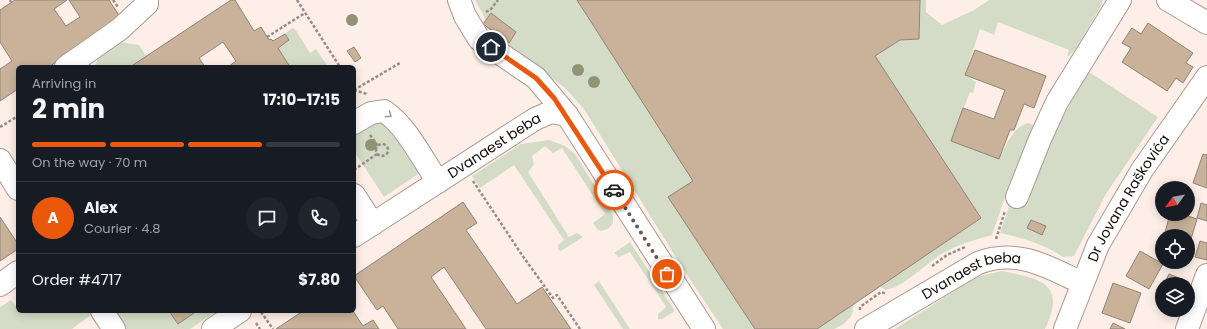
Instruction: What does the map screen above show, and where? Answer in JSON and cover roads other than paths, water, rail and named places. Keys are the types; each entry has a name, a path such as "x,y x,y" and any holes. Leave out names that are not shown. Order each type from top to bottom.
{"street":[{"path":"69,65 120,29 147,4 147,0"},
{"path":"459,0 465,16 479,39 536,78 567,115 704,329"},
{"path":"1017,197 1040,139 1057,102 1120,0"},
{"path":"1168,0 1207,23"},
{"name":"Dr Jovana Raškovića","path":"1065,329 1098,245 1142,170 1207,76"},
{"path":"356,122 371,113 384,111 389,114 404,130 438,182"},
{"name":"Dvanaest beba","path":"356,235 535,119 551,112 567,115"},
{"path":"0,160 16,186"},
{"path":"356,198 373,224"},
{"name":"Dvanaest beba","path":"866,329 978,263 991,258 1011,257 1031,260 1082,283"},
{"path":"0,285 16,273"},
{"path":"1186,329 1207,275"},
{"path":"103,313 114,329"},
{"path":"213,329 247,313"}]}
